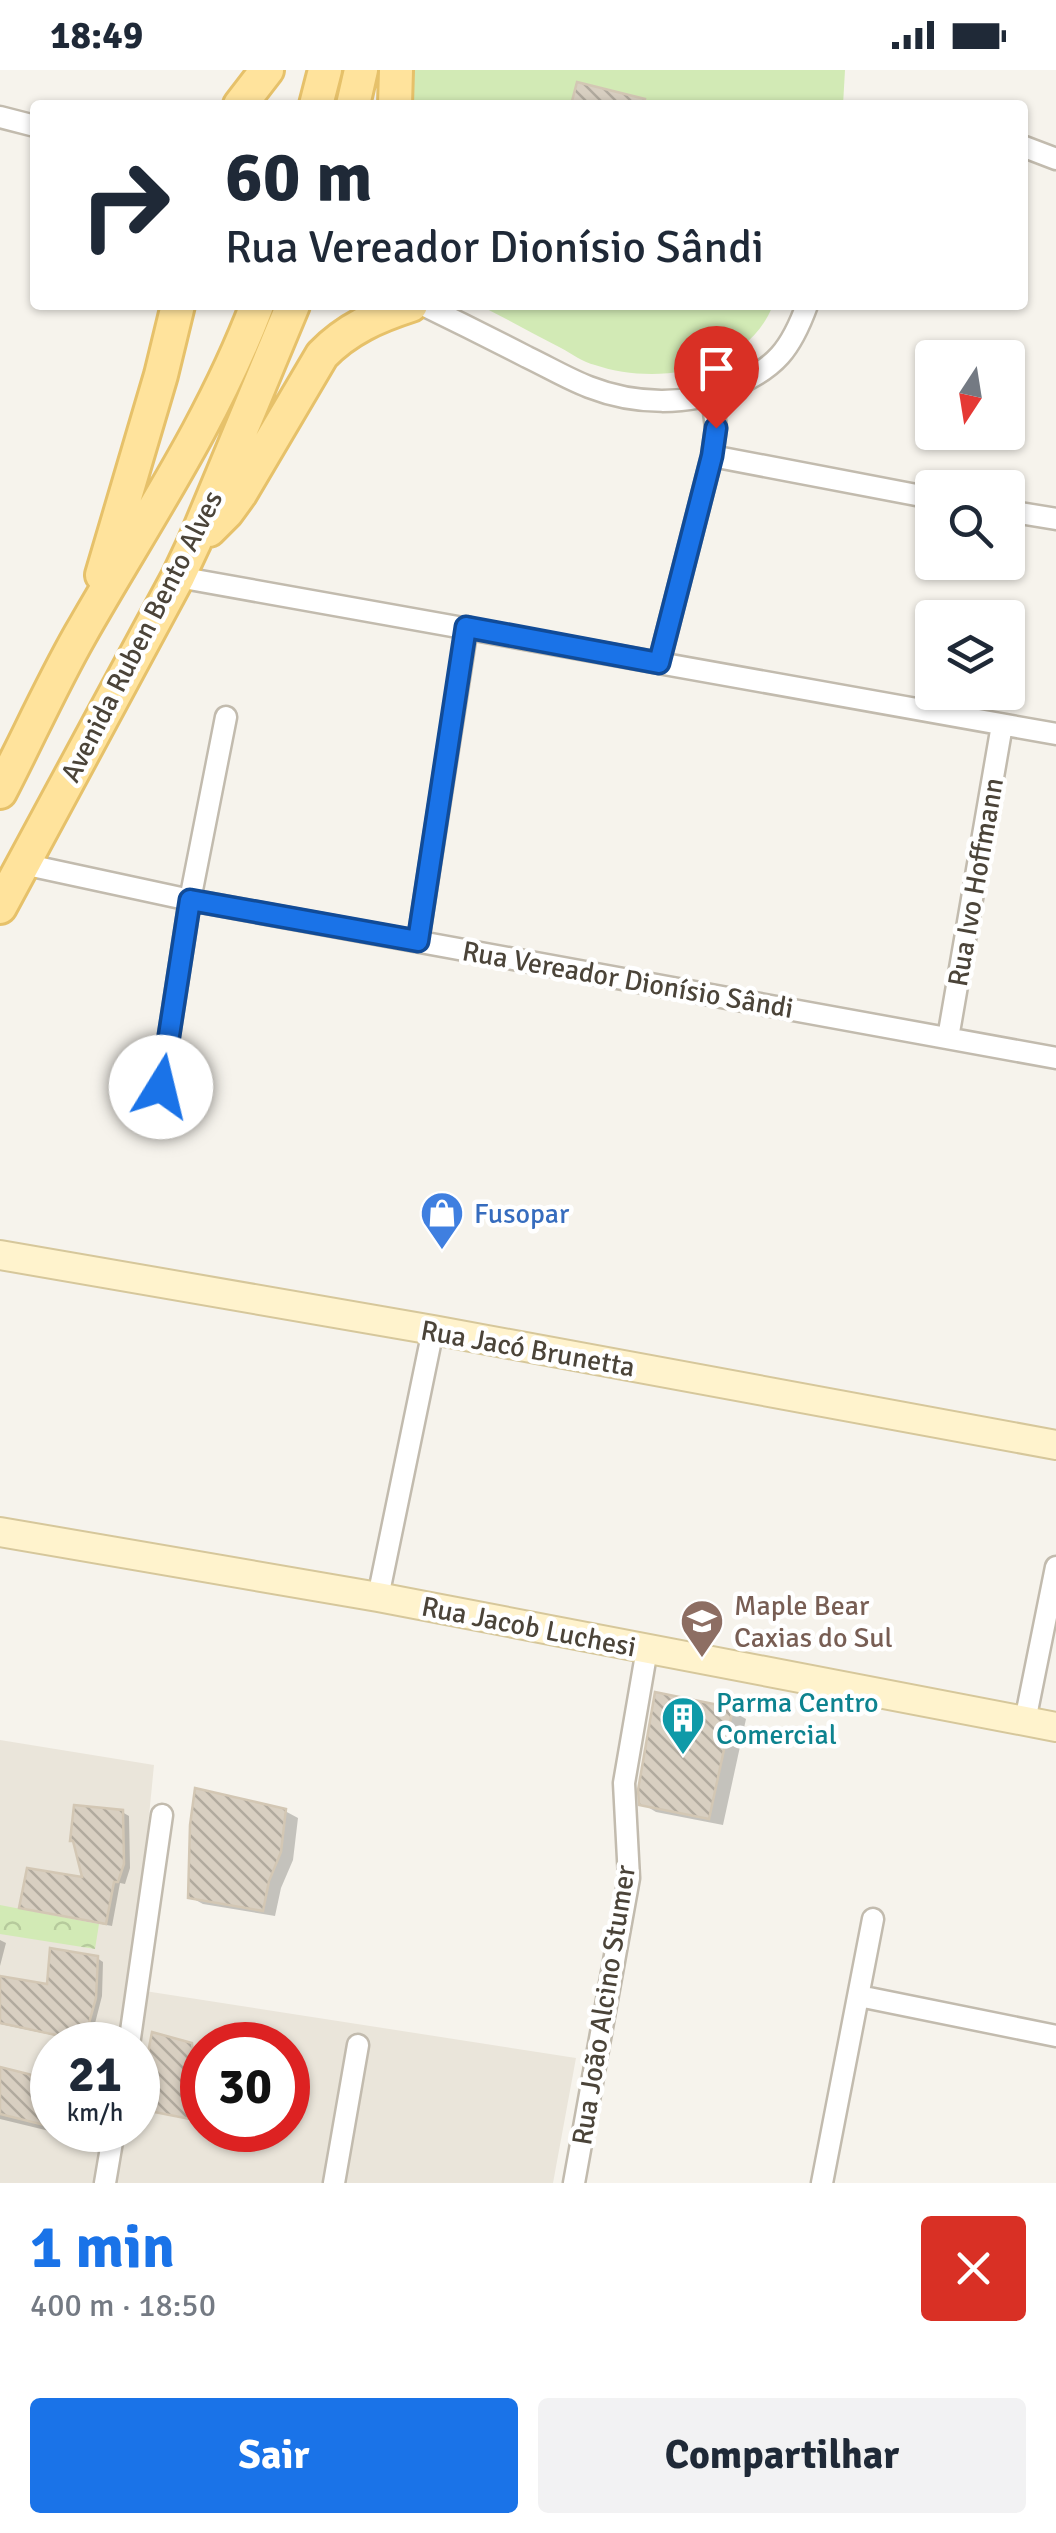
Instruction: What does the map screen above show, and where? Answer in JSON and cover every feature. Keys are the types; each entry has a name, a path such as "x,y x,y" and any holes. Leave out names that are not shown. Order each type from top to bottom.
{"main road":[{"path":"244,100 267,70"},
{"path":"317,100 324,70"},
{"path":"353,100 361,70"},
{"path":"395,100 396,70"},
{"path":"79,637 96,593 161,376 177,310"},
{"name":"Avenida Ruben Bento Alves","path":"0,792 79,637 188,454 256,310"},
{"name":"Avenida Ruben Bento Alves","path":"0,906 178,577 291,310"},
{"path":"194,543 228,512 322,354 338,338 396,310"}],"street":[{"path":"0,117 30,125"},
{"path":"1028,148 1056,160"},
{"path":"433,310 590,388 632,399 670,402 712,396 747,381 777,361 805,310"},
{"path":"659,663 712,456 716,428 712,396"},
{"path":"712,456 915,495"},
{"path":"1025,514 1056,519"},
{"path":"178,577 1056,734"},
{"path":"418,941 466,627"},
{"path":"161,1087 190,900 226,716"},
{"name":"Rua Ivo Hoffmann","path":"948,1038 1002,725"},
{"name":"Rua Vereador Dionísio Sândi","path":"23,864 190,900 1056,1058"},
{"name":"Rua Jacó Brunetta","path":"0,1255 1056,1444"},
{"path":"378,1598 433,1330"},
{"name":"Rua Jacob Luchesi","path":"0,1532 378,1598 1056,1727"},
{"path":"1025,1721 1056,1567"},
{"name":"Rua João Alcino Stumer","path":"574,2183 629,1878 624,1782 647,1649"},
{"path":"132,2022 162,1815"},
{"path":"822,2183 873,1919"},
{"path":"859,1996 1056,2036"},
{"path":"334,2183 358,2045"},
{"path":"105,2183 110,2152"}],"shaded area":[{"path":"0,1740 154,1765 132,1989 576,2058 553,2183 0,2183"}],"green space":[{"path":"407,70 845,70 843,100 404,100"},
{"path":"488,310 770,310 743,346 698,368 645,374 586,362"},
{"path":"0,1905 99,1924 95,1949 0,1934"}],"building":[{"path":"577,82 645,99 645,100 572,100"},
{"name":"Parma Centro Comercial","path":"655,1692 733,1708 709,1819 639,1805 638,1790"},
{"path":"195,1788 286,1809 281,1852 269,1881 263,1911 188,1898"},
{"path":"74,1805 123,1810 124,1864 118,1882 114,1882 106,1924 19,1908 27,1868 82,1877 70,1841"},
{"path":"50,1948 98,1956 96,1998 89,2022 30,2022 30,2029 0,2023 0,1976 47,1984"},
{"path":"160,2034 180,2040 180,2117 160,2113"},
{"path":"0,2067 30,2074 30,2122 0,2114"}],"place":[{"name":"Fusopar","path":"442,1251"},
{"name":"Maple Bear Caxias do Sul","path":"702,1659"},
{"name":"Parma Centro Comercial","path":"683,1756"}],"route":[{"path":"161,1087 190,900 418,941 466,627 659,663 716,428"}]}
